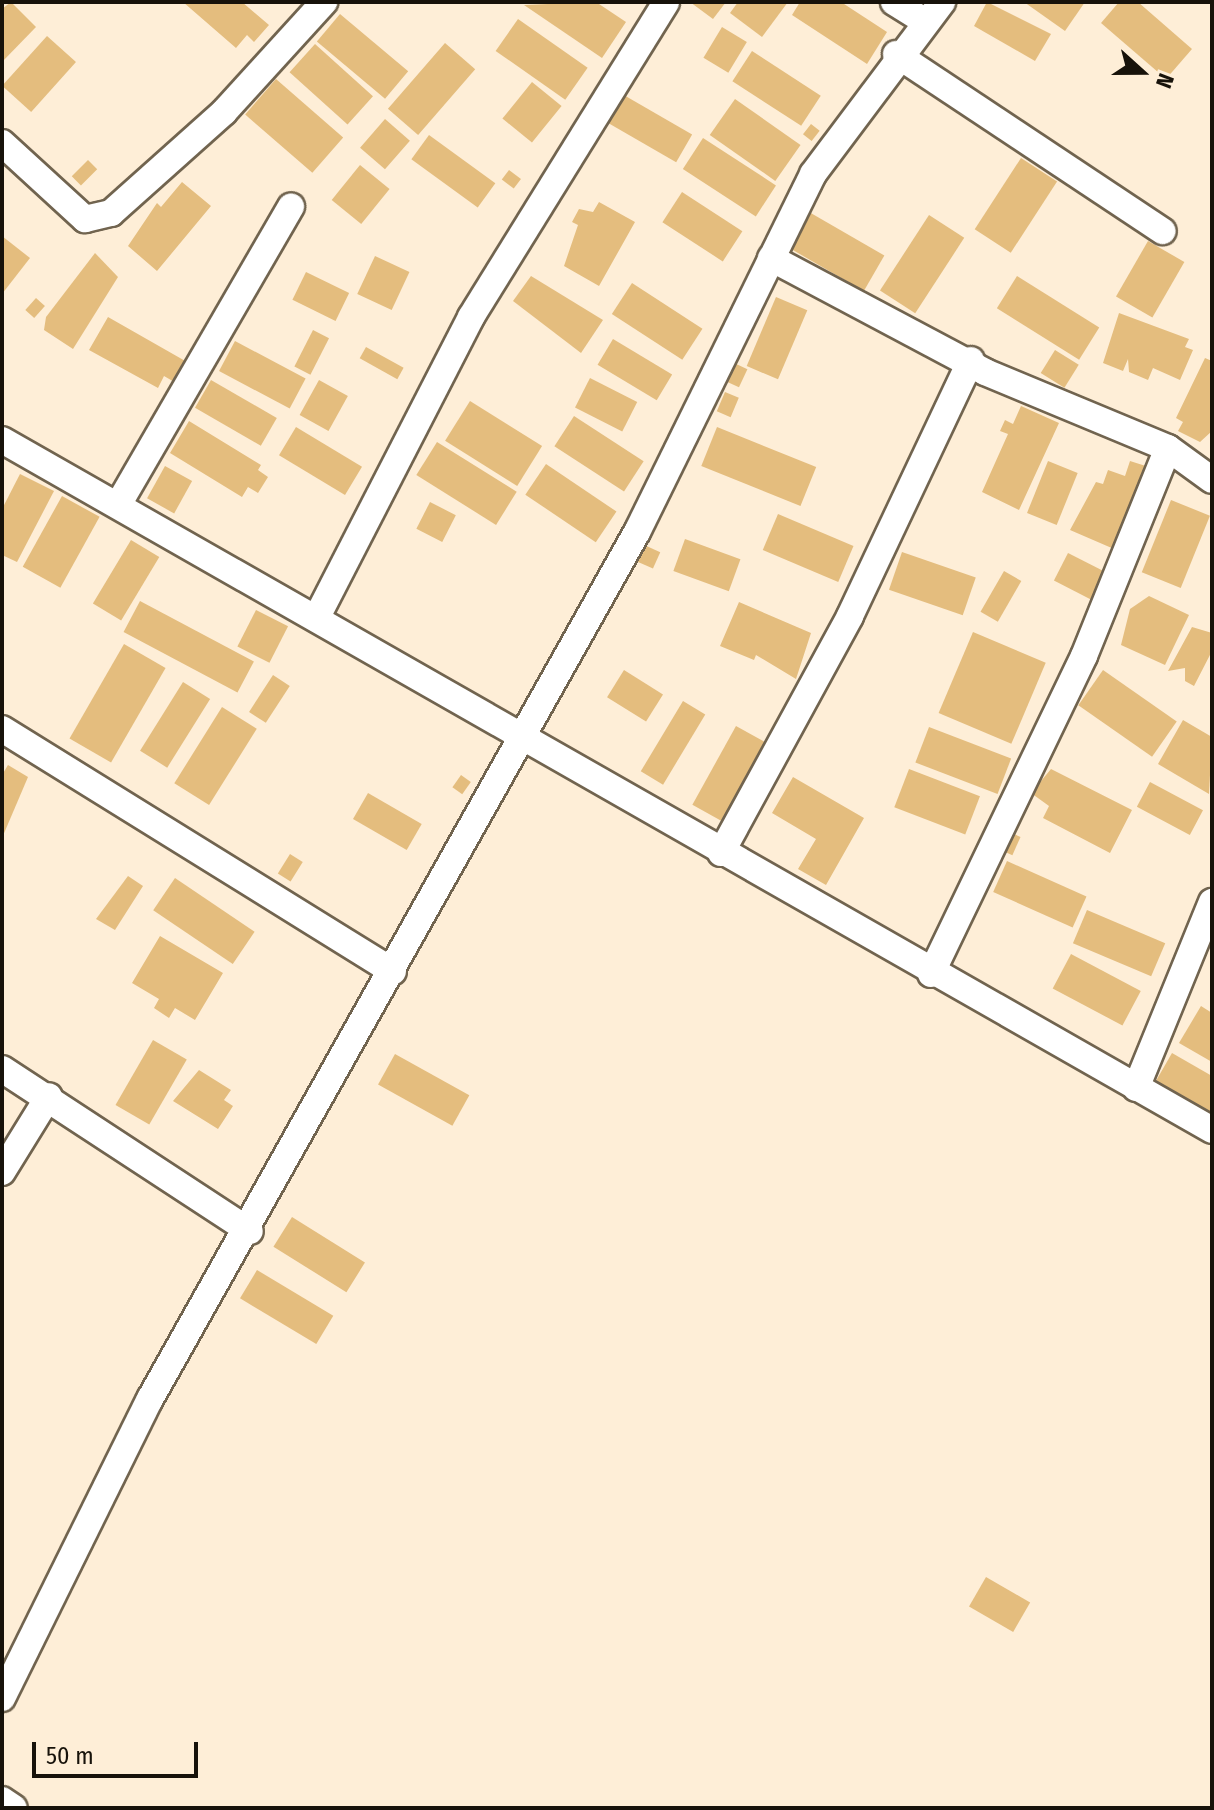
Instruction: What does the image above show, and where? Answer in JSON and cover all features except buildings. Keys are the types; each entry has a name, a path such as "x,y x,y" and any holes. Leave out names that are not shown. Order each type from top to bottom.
{"street":[{"path":"2,143 85,219 111,213 224,112 324,2"},
{"path":"318,615 471,317 666,2"},
{"path":"894,2 924,21"},
{"path":"2,1698 150,1399 250,1231 393,971 517,734 637,532 813,174 896,54 942,2"},
{"path":"896,54 1162,231"},
{"path":"118,505 291,207"},
{"path":"771,258 971,360 985,372 1168,448 1212,480"},
{"path":"721,853 850,616 971,360"},
{"path":"2,440 318,615 931,974 1212,1130"},
{"path":"931,974 1084,656 1168,448"},
{"path":"2,729 393,971"},
{"path":"1136,1088 1212,902"},
{"path":"2,1069 49,1096 250,1231"},
{"path":"2,1172 49,1096"},
{"path":"2,1800 14,1808"}]}
